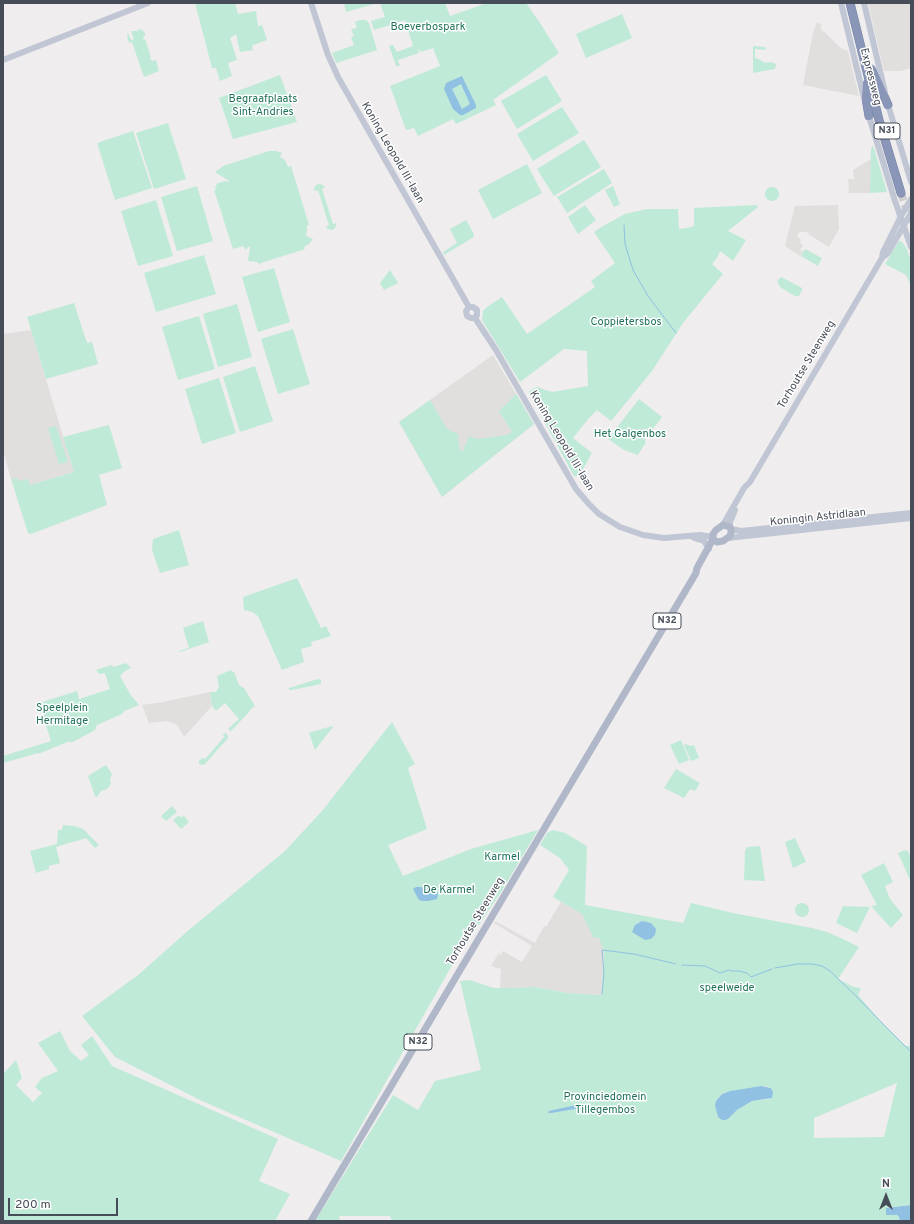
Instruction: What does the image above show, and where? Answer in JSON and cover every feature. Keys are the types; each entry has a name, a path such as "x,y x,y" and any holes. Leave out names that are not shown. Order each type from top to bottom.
{"highway":[{"name":"Expressweg","path":"850,3 903,192"},
{"name":"Expressweg","path":"855,3 869,72"},
{"path":"869,116 866,98 869,72 875,76 888,105"}],"main road":[{"path":"714,539 720,542 728,538 731,533 728,527 716,530"},
{"name":"N32","path":"714,539 716,530"},
{"name":"Torhoutse Steenweg","path":"696,573 697,568 714,539"},
{"name":"Torhoutse Steenweg","path":"311,1221 696,573 700,569 714,539"}],"street":[{"path":"3,60 148,3"},
{"name":"Koning Leopold III-laan","path":"311,3 328,55 338,77 469,307 474,307 477,310 478,314 475,318 496,350 576,489 599,514 620,527 632,532 655,538 704,535 714,539"},
{"name":"Expressweg","path":"841,3 869,116 911,247"},
{"name":"Expressweg","path":"864,3 888,105 911,182"},
{"name":"Torhoutse Steenweg","path":"882,258 883,252 900,216 911,199"},
{"name":"Torhoutse Steenweg","path":"728,527 732,515 749,487 750,482 882,258 888,253 911,213"},
{"name":"Koningin Astridlaan","path":"728,538 911,513"},
{"name":"Koningin Astridlaan","path":"728,527 739,532 911,518"},
{"name":"Koning Leopold III-laan","path":"687,537 716,530"},
{"path":"687,537 704,541 708,548"}],"shaded area":[{"path":"868,3 911,3 911,68 901,71 884,71"},
{"path":"817,22 822,25 820,28 842,49 848,51 859,96 803,85 813,33"},
{"path":"871,159 870,193 849,193 848,179 854,179 853,170"},
{"path":"838,205 839,229 829,247 808,234 808,232 799,232 797,237 801,239 800,243 803,245 800,250 803,251 800,256 785,246 795,206"},
{"path":"31,330 74,472 30,485 18,481 16,478 11,479 3,451 3,334"},
{"path":"493,355 534,424 442,497 399,422"},
{"path":"210,692 212,706 184,737 177,725 167,721 149,723 142,705 163,702"},
{"path":"561,902 582,914 593,936 599,938 604,952 601,995 568,993 534,987 500,988 501,969 491,966 499,953 501,955 503,951 522,962 532,946 494,923 495,921 535,943 544,926 546,927"}],"green space":[{"name":"Begraafplaats Sint-Andries","path":"195,3 235,3 238,14 256,11 258,26 262,25 267,40 253,45 253,50 240,52 236,34 230,38 237,60 228,63 232,76 220,81 216,68 212,68"},
{"name":"Boeverbospark","path":"344,3 378,3 346,12"},
{"path":"380,3 445,3 450,16 487,3 526,3 559,53 493,100 496,105 456,124 453,119 418,136 414,128 406,130 390,86 440,66 433,48 421,52 418,50 419,53 398,60 400,66 396,66 389,46 393,45 397,52 413,46 405,20 374,30 371,21 385,17"},
{"path":"622,14 632,38 586,58 576,34"},
{"path":"366,20 369,23 377,50 336,63 332,53 354,45 351,37 354,36 351,29 357,28 355,22"},
{"path":"141,29 145,33 145,36 143,37 151,57 150,58 153,61 156,60 159,71 144,77 132,42 129,43 127,36 127,31 131,40 134,39 131,31"},
{"path":"753,46 765,47 766,50 755,49 755,58 764,63 771,62 776,64 775,69 753,73"},
{"name":"Begraafplaats Sint-Andries","path":"280,75 297,122 233,139 219,98"},
{"path":"546,75 562,101 517,129 501,101"},
{"path":"562,107 579,133 533,161 517,134"},
{"path":"168,123 186,179 154,189 136,133"},
{"path":"133,131 152,188 115,200 97,143"},
{"path":"584,140 601,167 554,196 537,169"},
{"path":"873,145 887,192 870,193 871,149"},
{"path":"269,151 282,153 280,157 285,160 288,167 291,166 309,225 307,225 306,236 313,239 304,247 305,249 258,264 258,262 248,261 250,247 246,250 243,246 233,249 214,190 216,190 216,184 229,181 215,172 223,166"},
{"path":"527,164 542,193 493,219 478,190"},
{"path":"604,169 612,183 567,213 557,197"},
{"path":"318,184 325,187 322,189 333,224 336,223 333,230 326,227 329,225 318,190 315,191 314,189"},
{"path":"197,186 213,241 177,251 161,197"},
{"path":"613,186 620,204 614,207 605,190"},
{"path":"772,187 777,189 779,194 777,199 772,201 767,199 765,194 767,189"},
{"path":"156,200 173,256 138,266 121,211"},
{"path":"585,205 596,220 578,234 568,217"},
{"name":"Coppietersbos","path":"756,205 758,207 728,231 746,240 733,261 720,251 712,264 723,274 683,323 652,371 611,421 597,410 573,438 592,453 579,476 574,476 528,392 537,387 552,392 588,386 587,351 564,349 520,382 482,320 483,311 502,297 527,334 595,287 591,281 615,263 594,232 625,214 647,209 678,209 679,229 694,226 694,208"},
{"path":"466,220 474,234 474,237 444,255 443,252 457,243 450,229"},
{"path":"899,241 901,241 906,247 911,261 910,284 906,275 885,264"},
{"path":"805,249 822,258 818,266 801,256"},
{"path":"204,255 216,294 156,312 144,273"},
{"path":"274,268 290,322 258,332 242,277"},
{"path":"390,270 398,283 384,290 380,283"},
{"path":"781,277 802,288 799,296 795,296 780,287 777,281"},
{"path":"74,303 87,343 92,342 98,364 46,379 27,317"},
{"path":"237,304 252,357 218,367 203,314"},
{"path":"199,316 215,369 178,380 162,327"},
{"path":"293,329 310,384 278,394 261,339"},
{"path":"255,366 273,421 240,432 223,377"},
{"path":"219,378 236,433 202,444 185,389"},
{"path":"516,394 534,424 442,497 399,422 430,400 447,429 458,434 460,451 463,451 469,436 476,439 507,435 512,432 499,411"},
{"name":"Het Galgenbos","path":"639,399 662,417 647,436 646,442 638,455 624,450 608,439"},
{"path":"109,425 122,468 99,475 107,505 31,534 28,533 11,479 17,478 18,481 28,479 30,485 74,472 63,437"},
{"path":"56,426 68,462 59,464 48,428"},
{"path":"179,530 189,565 160,573 152,550 153,539"},
{"path":"297,578 321,628 326,626 331,636 311,642 312,646 301,649 304,662 282,670 258,616 252,612 244,610 243,597"},
{"path":"203,621 209,642 180,652 179,651 189,648 183,628"},
{"name":"Speelplein Hermitage","path":"126,663 131,668 120,676 130,694 139,705 97,725 95,730 71,743 70,741 38,754 3,763 3,756 51,741 39,703 77,691 79,699 110,689 105,673 99,674 96,670 112,665 113,667"},
{"path":"231,670 234,672 239,685 244,688 255,706 231,731 228,729 239,719 225,703 216,711 212,706 210,692 216,692 219,687 217,676"},
{"path":"318,679 321,680 321,684 289,690 289,688"},
{"path":"392,722 415,764 408,768 427,829 388,845 403,876 471,849 538,830 501,892 455,960 341,1161 202,1101 115,1057 82,1016 138,975 190,929 285,851 322,811"},
{"path":"332,726 333,727 315,750 309,733"},
{"path":"226,733 228,738 205,764 199,764 199,761 202,758 205,759 225,736 222,735"},
{"path":"681,740 689,760 679,764 670,745"},
{"path":"684,745 691,746 694,745 699,758 691,761"},
{"path":"106,765 112,774 110,779 111,784 107,789 101,791 97,797 95,796 88,776"},
{"path":"676,769 700,783 695,791 690,789 684,798 664,788"},
{"path":"172,806 177,812 166,821 161,816"},
{"path":"178,816 184,816 189,822 181,829 173,820"},
{"path":"63,825 75,826 83,829 99,845 95,848 86,838 56,847 60,863 49,866 49,869 36,873 30,851 57,844 58,830 62,830"},
{"name":"Provinciedomein Tillegembos","path":"553,830 565,833 587,846 585,905 683,923 691,903 733,913 812,928 827,932 859,947 838,979 854,987 861,988 858,995 875,1015 905,1046 911,1046 911,1205 886,1208 899,1217 900,1221 392,1221 390,1216 339,1216 340,1221 315,1221 393,1095 418,1110 435,1081 481,1070 460,981 470,980 493,988 534,987 568,993 601,995 604,952 599,938 593,937 582,914 553,897 569,870 560,858 540,845 547,833","holes":["897,1083 884,1137 814,1138 814,1118","761,1086 769,1087 773,1090 769,1099 752,1101 737,1110 728,1119 716,1101 726,1092"]},
{"path":"795,838 806,862 793,868 785,842"},
{"path":"760,846 765,881 744,880 745,851 747,847"},
{"path":"905,850 908,851 911,858 911,882 898,853"},
{"path":"884,863 893,882 885,886 890,899 903,915 891,928 871,906 877,905 861,875"},
{"path":"799,903 805,903 809,907 809,913 805,917 799,917 795,913 795,907"},
{"path":"843,906 870,907 857,933 836,923"},
{"path":"60,1031 70,1051 81,1061 89,1055 81,1045 92,1036 112,1066 278,1139 259,1181 290,1194 275,1221 3,1221 3,1074 16,1060 22,1078 16,1085 33,1102 42,1093 35,1087 42,1078 58,1071 38,1043"}],"water":[{"path":"462,76 476,105 476,108 463,115 460,115 453,109 444,89 446,83","holes":["461,84 470,104 462,109 452,89"]},
{"path":"416,887 433,889 437,891 437,899 428,901 419,900 413,889"},
{"path":"642,921 651,923 656,929 655,935 651,939 645,940 632,932 635,925"},
{"path":"761,1086 771,1088 773,1092 772,1098 752,1101 737,1110 728,1119 722,1120 718,1117 715,1105 716,1101 722,1094 730,1091"},
{"path":"581,1104 583,1106 581,1108 551,1113 548,1112 549,1111"},
{"path":"911,1205 911,1221 900,1221 897,1215 886,1215 886,1208"}],"waterway":[{"path":"624,225 625,244 633,270 648,296 676,333"},
{"path":"602,994 604,973 602,950 634,954 676,964"},
{"path":"775,968 798,964"},
{"path":"799,964 822,966 830,971 911,1052"},
{"path":"682,965 705,966 720,973 729,970 739,971 747,973 751,977 772,969"}],"tunnel":[{"path":"901,193 911,222"}],"park label":[{"name":"Karmel","path":"502,858"},
{"name":"De Karmel","path":"449,891"},
{"name":"speelweide","path":"727,989"}]}
